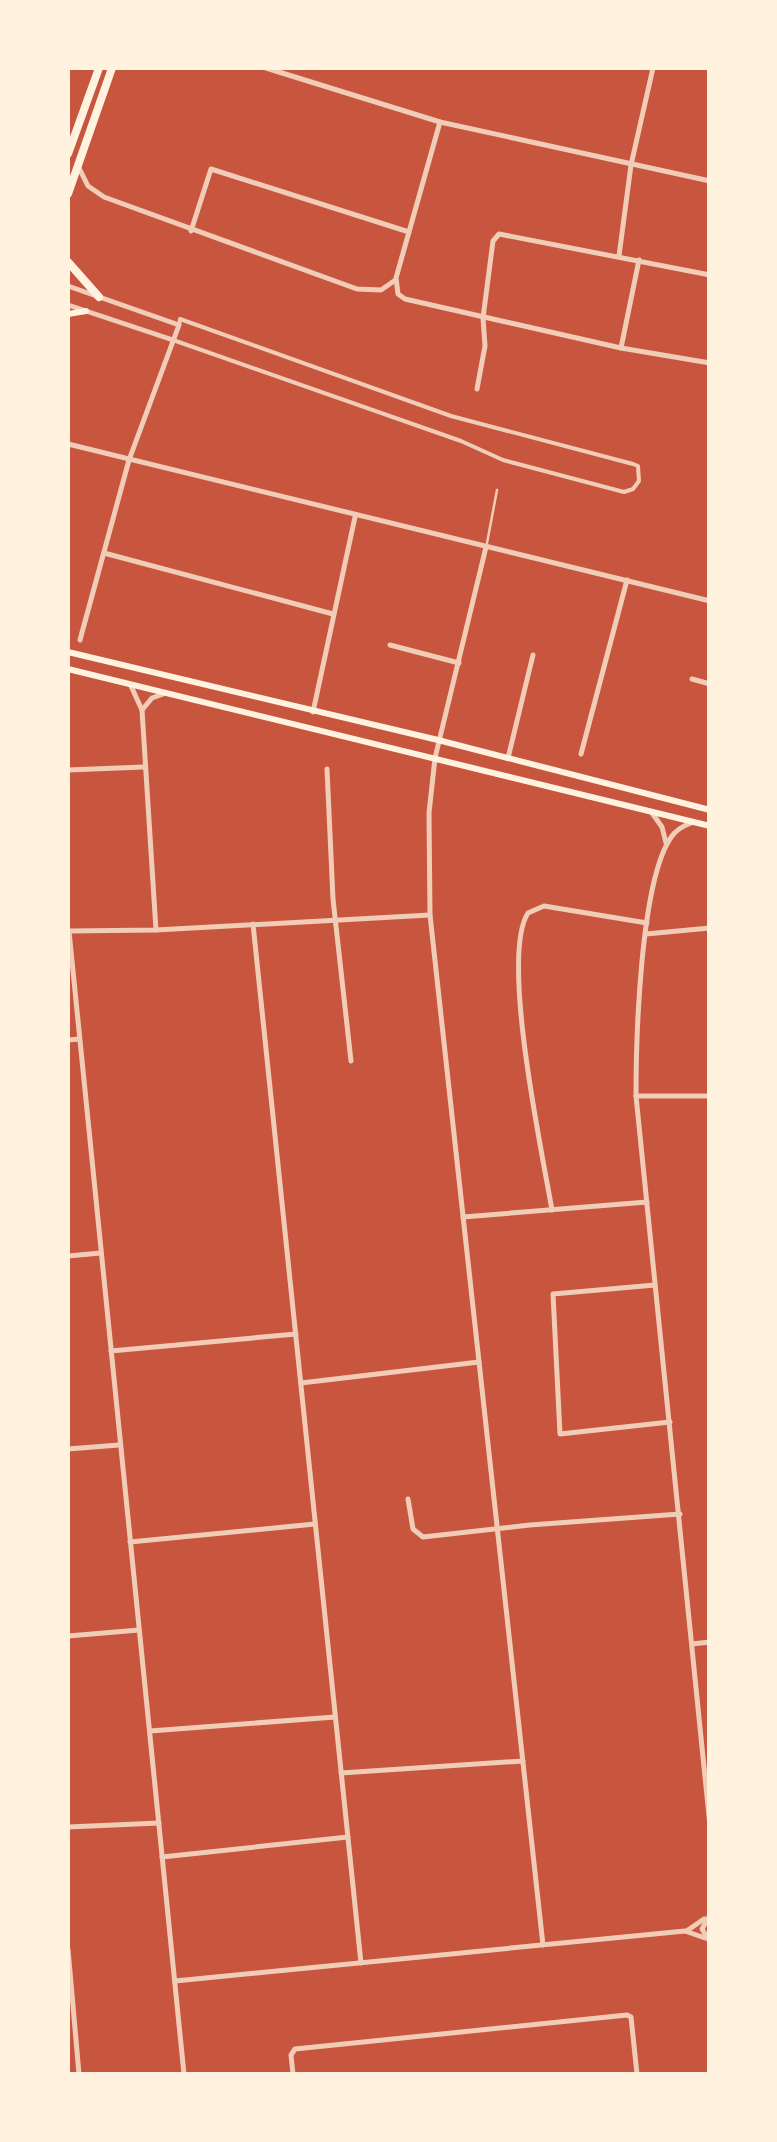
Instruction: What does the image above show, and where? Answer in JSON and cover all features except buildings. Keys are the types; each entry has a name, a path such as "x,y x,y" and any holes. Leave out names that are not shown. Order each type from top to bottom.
{"main road":[{"path":"68,154 99,68"},
{"path":"68,194 112,68"},
{"path":"68,262 100,297"},
{"path":"68,314 86,311"},
{"path":"68,652 710,810"},
{"path":"68,669 710,826"}],"street":[{"path":"266,68 440,122 710,181"},
{"path":"619,256 631,165 653,68"},
{"path":"440,122 396,278 398,294 483,318 710,363"},
{"path":"78,166 88,186 104,197 191,231 357,289 381,290 396,278"},
{"path":"191,231 212,170 409,232"},
{"path":"477,389 485,346 483,318 492,241 499,234 710,275"},
{"path":"622,348 639,260"},
{"path":"68,286 178,325"},
{"path":"106,318 100,308 110,301"},
{"path":"68,304 106,318 173,340 461,441 520,465 624,492 639,481 638,466 633,464 451,416 180,320 173,340 129,460 80,640"},
{"path":"68,444 710,602"},
{"path":"313,712 355,517"},
{"path":"486,548 435,758 429,813 430,915 544,1945"},
{"path":"104,553 333,614"},
{"path":"581,754 628,580"},
{"path":"390,645 458,663"},
{"path":"508,758 533,655"},
{"path":"692,679 710,684"},
{"path":"130,684 142,710 156,930"},
{"path":"142,710 152,698 166,693"},
{"path":"68,770 144,767"},
{"path":"328,770 336,920 351,1061"},
{"path":"650,812 662,827 666,846"},
{"path":"692,822 674,834 666,846 647,923 636,1028 636,1096 692,1644 707,1750 710,1826"},
{"path":"552,1210 518,992 519,929 534,907 544,906 647,923"},
{"path":"184,2074 68,931 430,915"},
{"path":"253,924 361,1963"},
{"path":"646,934 710,928"},
{"path":"68,1040 80,1039"},
{"path":"636,1096 710,1096"},
{"path":"464,1217 646,1202"},
{"path":"68,1256 101,1252"},
{"path":"655,1285 553,1294 560,1434 670,1422"},
{"path":"111,1351 296,1334"},
{"path":"300,1383 479,1362"},
{"path":"68,1449 120,1444"},
{"path":"408,1498 412,1528 420,1536 680,1514"},
{"path":"130,1542 315,1524"},
{"path":"68,1636 139,1630"},
{"path":"692,1644 710,1642"},
{"path":"150,1731 335,1717"},
{"path":"341,1774 523,1761"},
{"path":"68,1827 159,1823"},
{"path":"162,1857 348,1837"},
{"path":"685,1931 708,1915"},
{"path":"707,1940 702,1929 708,1915"},
{"path":"175,1981 685,1931 707,1940"},
{"path":"68,1949 79,2074"},
{"path":"293,2074 291,2055 295,2049 628,2015 637,2074"}],"lane":[{"path":"486,548 497,490"}]}
